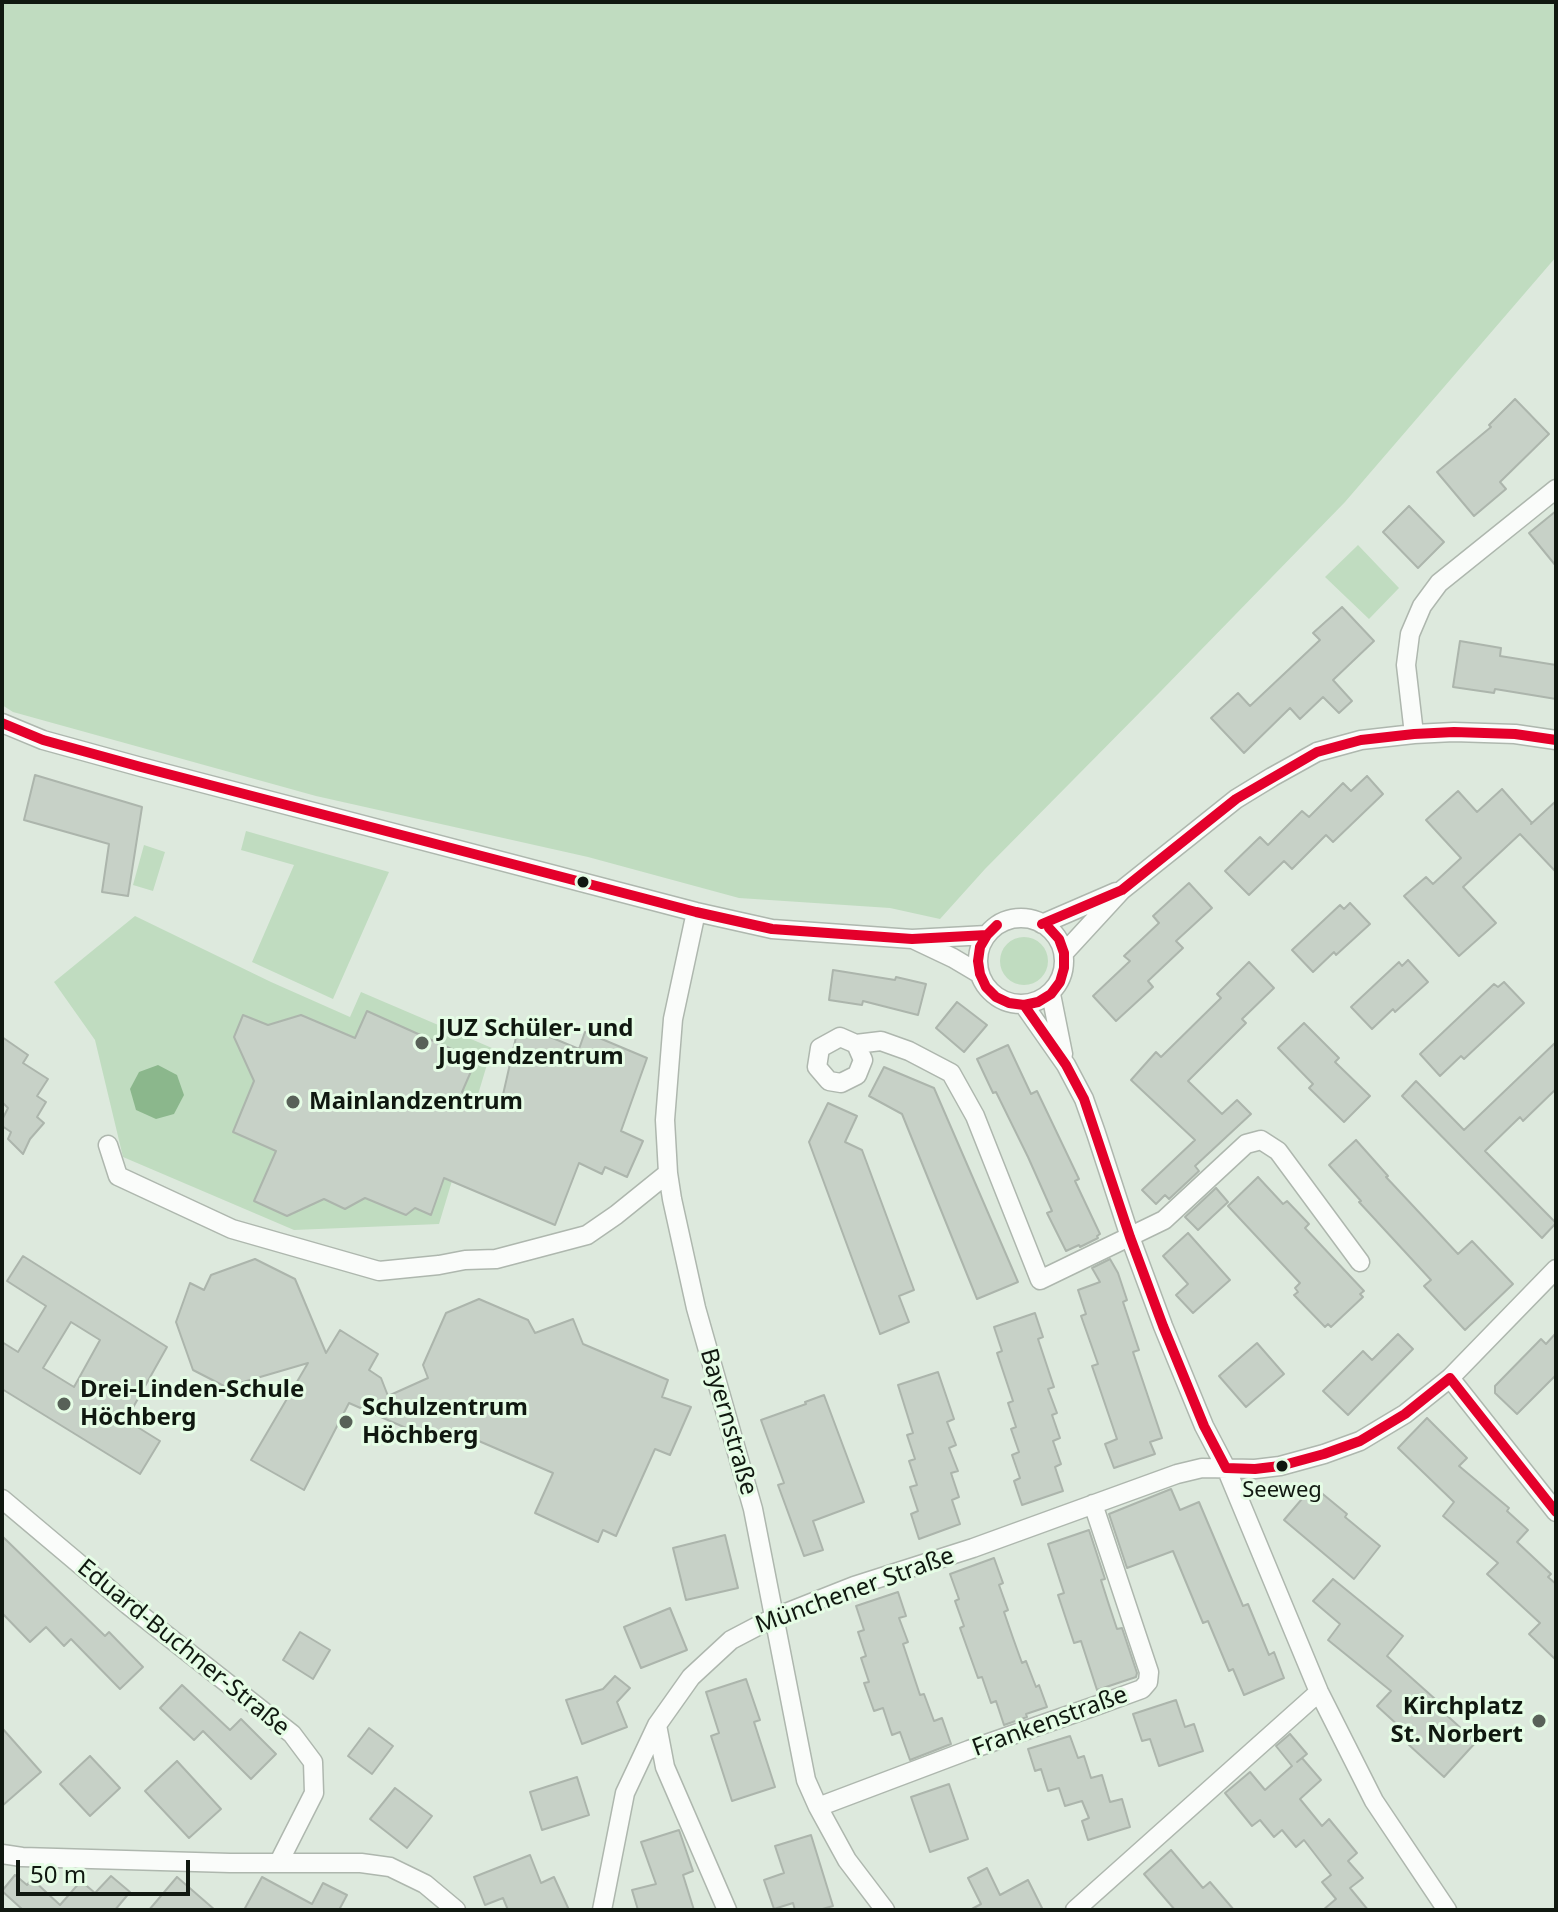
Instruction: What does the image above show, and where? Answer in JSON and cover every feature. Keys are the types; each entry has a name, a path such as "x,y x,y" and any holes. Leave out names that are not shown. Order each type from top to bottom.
{"street":[{"path":"1414,734 1406,665 1410,634 1422,606 1439,583 1556,489"},
{"path":"2,723 43,740 141,767 696,912 772,929 912,939 987,935"},
{"path":"1064,953 1122,890 1236,799 1317,752 1361,740 1414,734 1515,734 1556,740"},
{"path":"1042,924 1122,890"},
{"name":"Bayernstraße","path":"696,912 673,1019 665,1120 672,1199 696,1308 753,1509 806,1780 847,1860 881,1909"},
{"path":"1023,918 1042,924 1059,939 1064,953 1060,982 1051,994 1038,1002 1024,1005 996,997 986,987 978,961 980,947 987,935 997,925 1009,920 1023,918"},
{"path":"912,939 980,974"},
{"path":"1051,994 1066,1065"},
{"path":"1024,1005 1066,1065 1084,1099 1163,1326 1319,1692 1374,1801 1447,1910"},
{"path":"856,1044 881,1041 909,1051 951,1073 975,1116 1040,1280 1164,1220 1246,1144 1261,1140 1278,1151 1360,1262"},
{"path":"108,1145 118,1176 232,1229 379,1271 496,1259 587,1235 668,1173"},
{"name":"Münchener Straße","path":"602,1910 625,1793 657,1725 691,1677 731,1640 773,1618 854,1586 973,1548 1177,1474 1202,1468 1280,1466 1360,1441 1405,1414 1450,1378 1556,1269"},
{"path":"1450,1378 1556,1512"},
{"name":"Eduard-Buchner-Straße","path":"2,1499 128,1605 292,1734 313,1762 314,1793 279,1862"},
{"name":"Frankenstraße","path":"818,1807 1142,1689 1148,1682 1149,1672 1093,1504"},
{"path":"1075,1910 1319,1692"},
{"path":"657,1725 665,1767 727,1910"},
{"path":"2,1854 230,1863 361,1863 390,1867 425,1884 456,1910"}],"shaded area":[{"path":"2,2 1556,2 1556,257 1345,502 985,869 940,919 890,908 739,898 588,857 316,796 13,712 2,705"},
{"path":"1358,545 1399,588 1369,619 1325,577"},
{"path":"246,831 389,872 333,999 252,962 294,865 241,850"},
{"path":"144,845 165,852 153,891 133,885"},
{"name":"Mainlandzentrum","path":"135,916 350,1017 361,992 492,1048 439,1224 294,1230 123,1157 95,1040 54,982"},
{"path":"1024,937 1041,944 1048,961 1041,978 1024,985 1007,978 1000,961 1007,944"},
{"path":"158,1065 177,1075 184,1095 174,1114 156,1119 136,1110 130,1089 139,1072"}],"building":[{"path":"1515,399 1549,434 1500,482 1506,489 1474,516 1437,472 1491,427 1489,425"},
{"path":"1409,506 1444,542 1418,568 1383,532"},
{"path":"1556,511 1556,566 1529,533"},
{"path":"1342,607 1374,641 1333,680 1352,701 1339,713 1323,697 1300,719 1290,708 1244,753 1211,718 1238,693 1250,706 1320,640 1313,633"},
{"path":"1460,641 1501,648 1500,656 1556,665 1556,699 1495,689 1494,693 1453,687"},
{"path":"35,775 142,807 128,896 102,892 109,844 24,820"},
{"path":"1367,776 1383,794 1333,842 1326,835 1292,869 1284,861 1249,895 1225,871 1260,837 1268,845 1302,811 1309,817 1343,783 1351,791"},
{"path":"1502,789 1531,824 1556,801 1556,872 1520,834 1463,887 1496,923 1459,956 1404,896 1426,877 1433,884 1461,858 1426,820 1458,791 1477,812"},
{"path":"1189,883 1212,908 1176,941 1183,948 1148,981 1153,987 1116,1021 1093,996 1130,961 1124,956 1159,923 1153,916"},
{"path":"1350,903 1370,924 1313,972 1292,950 1340,905 1344,909"},
{"path":"1408,960 1428,982 1372,1029 1351,1007 1399,962 1402,966"},
{"path":"1249,962 1274,988 1242,1019 1246,1023 1188,1081 1222,1114 1237,1100 1251,1114 1195,1166 1199,1171 1169,1199 1165,1195 1156,1204 1142,1190 1195,1140 1131,1080 1156,1052 1161,1057 1221,998 1217,994"},
{"path":"833,970 895,980 896,977 926,984 918,1015 863,1001 862,1005 829,1000"},
{"path":"1504,982 1524,1003 1464,1059 1461,1056 1440,1076 1420,1054 1494,984 1498,987"},
{"path":"957,1002 987,1025 964,1052 936,1028"},
{"path":"367,1011 476,1060 462,1092 500,1108 519,1024 579,1049 585,1032 647,1058 621,1131 643,1141 627,1177 605,1167 602,1174 579,1163 555,1225 444,1178 431,1215 415,1208 406,1215 365,1198 345,1209 324,1199 287,1216 254,1201 276,1151 233,1132 254,1081 234,1037 243,1015 268,1025 301,1015 355,1038"},
{"path":"1304,1023 1339,1058 1335,1062 1370,1096 1344,1122 1309,1088 1313,1084 1278,1048"},
{"path":"2,1037 28,1055 23,1063 48,1079 37,1096 46,1102 37,1117 44,1123 30,1139 23,1154 8,1139 11,1132 2,1126 8,1108 2,1102"},
{"path":"1556,1042 1556,1089 1523,1121 1520,1117 1485,1151 1556,1223 1542,1238 1402,1096 1416,1081 1464,1130"},
{"path":"1008,1045 1031,1094 1037,1091 1079,1179 1075,1181 1100,1234 1080,1247 1066,1251 1047,1213 1052,1211 1028,1157 977,1059"},
{"path":"884,1067 934,1088 1018,1282 977,1299 902,1114 869,1096"},
{"path":"828,1103 857,1116 845,1142 862,1150 914,1290 899,1296 909,1322 880,1334 809,1142"},
{"path":"1356,1140 1458,1254 1472,1241 1513,1284 1465,1330 1424,1286 1431,1280 1329,1165"},
{"path":"1258,1177 1283,1204 1287,1201 1309,1224 1305,1228 1364,1291 1360,1294 1363,1297 1331,1327 1328,1324 1325,1327 1294,1295 1300,1283 1228,1206"},
{"path":"1216,1188 1228,1202 1198,1230 1185,1217"},
{"path":"1188,1233 1230,1280 1193,1313 1176,1295 1188,1284 1163,1256"},
{"path":"23,1256 167,1347 126,1420 160,1441 140,1474 2,1389 2,1342 18,1352 46,1306 7,1281","holes":["71,1322 100,1340 74,1387 43,1368"]},
{"path":"255,1259 295,1279 326,1353 340,1330 378,1354 369,1370 381,1378 388,1396 428,1378 423,1365 446,1313 479,1299 528,1320 535,1333 573,1319 583,1344 668,1380 662,1397 691,1407 670,1455 655,1449 616,1536 603,1530 598,1542 535,1513 553,1473 451,1429 425,1440 422,1435 349,1403 304,1490 251,1460 308,1363 226,1387 193,1370 176,1322 190,1283 204,1290 211,1275"},
{"path":"1110,1259 1127,1300 1123,1302 1139,1350 1133,1352 1162,1438 1150,1442 1155,1454 1114,1468 1105,1444 1117,1439 1092,1366 1098,1364 1081,1316 1086,1314 1078,1290 1100,1282 1092,1268"},
{"path":"1035,1313 1043,1337 1038,1339 1054,1387 1048,1389 1057,1413 1052,1415 1060,1438 1053,1441 1061,1464 1055,1467 1063,1491 1022,1505 1014,1481 1020,1478 1012,1455 1019,1452 1011,1429 1016,1427 1008,1403 1013,1401 997,1353 1002,1351 994,1327"},
{"path":"1556,1333 1556,1375 1517,1414 1495,1393 1495,1386 1541,1339 1546,1344"},
{"path":"1398,1334 1413,1349 1348,1415 1323,1391 1363,1351 1372,1360"},
{"path":"1257,1343 1284,1374 1246,1407 1219,1376"},
{"path":"938,1372 954,1419 947,1422 956,1445 949,1448 958,1471 951,1473 959,1497 952,1500 960,1524 919,1539 911,1514 918,1511 910,1487 917,1485 909,1461 915,1459 907,1435 913,1433 898,1385"},
{"path":"824,1395 864,1502 813,1521 823,1550 804,1556 778,1485 784,1483 761,1420"},
{"path":"1427,1418 1467,1458 1459,1466 1509,1508 1507,1511 1528,1530 1517,1542 1551,1574 1548,1577 1556,1584 1556,1660 1529,1634 1540,1623 1487,1574 1498,1563 1443,1516 1454,1502 1398,1448"},
{"path":"1313,1486 1380,1546 1354,1579 1284,1520"},
{"path":"1171,1489 1180,1510 1199,1502 1243,1606 1248,1604 1269,1655 1274,1652 1284,1678 1244,1695 1233,1669 1229,1671 1208,1621 1203,1623 1173,1551 1127,1568 1109,1514"},
{"path":"1089,1530 1117,1629 1122,1628 1137,1673 1136,1677 1097,1690 1081,1641 1074,1643 1058,1595 1064,1593 1048,1544"},
{"path":"725,1535 738,1588 686,1600 673,1548"},
{"path":"2,1536 105,1636 109,1632 143,1667 120,1689 71,1639 64,1646 46,1627 30,1642 2,1613"},
{"path":"994,1558 1003,1583 999,1585 1013,1638 1022,1663 1026,1661 1047,1707 1004,1725 996,1701 991,1703 982,1677 978,1678 960,1628 964,1626 955,1601 959,1599 950,1574"},
{"path":"1333,1579 1403,1636 1387,1656 1444,1707 1441,1710 1476,1742 1444,1777 1409,1745 1414,1740 1377,1706 1391,1691 1328,1640 1340,1624 1313,1601"},
{"path":"898,1592 906,1616 899,1618 908,1642 903,1644 920,1695 924,1694 934,1721 942,1718 951,1744 910,1760 900,1732 892,1735 883,1708 874,1711 864,1683 869,1682 861,1658 866,1656 858,1632 864,1630 856,1606"},
{"path":"670,1608 687,1650 641,1668 624,1627"},
{"path":"300,1632 330,1650 313,1679 283,1660"},
{"path":"615,1676 630,1688 617,1702 627,1727 582,1744 566,1700 603,1689"},
{"path":"746,1679 760,1720 754,1722 775,1787 732,1801 711,1736 719,1733 706,1692"},
{"path":"182,1685 230,1730 241,1719 276,1754 251,1779 203,1731 194,1740 160,1708"},
{"path":"1176,1700 1185,1727 1194,1724 1203,1751 1159,1766 1150,1739 1142,1741 1133,1714"},
{"path":"2,1728 41,1772 2,1806"},
{"path":"369,1728 393,1746 372,1774 348,1756"},
{"path":"1290,1734 1307,1754 1302,1758 1321,1780 1300,1799 1322,1826 1329,1819 1357,1853 1348,1861 1363,1878 1350,1888 1368,1910 1323,1910 1336,1899 1322,1882 1331,1875 1304,1840 1296,1847 1282,1830 1274,1837 1260,1820 1252,1826 1225,1793 1250,1772 1265,1790 1292,1766 1276,1746"},
{"path":"1070,1736 1078,1758 1084,1756 1091,1778 1102,1775 1110,1802 1122,1799 1130,1827 1088,1840 1082,1821 1089,1818 1082,1801 1065,1806 1059,1788 1048,1791 1041,1769 1035,1771 1028,1749"},
{"path":"90,1756 120,1788 90,1816 60,1784"},
{"path":"177,1761 221,1809 189,1838 145,1791"},
{"path":"577,1777 589,1815 542,1830 530,1792"},
{"path":"949,1784 968,1839 930,1852 911,1797"},
{"path":"395,1788 432,1816 407,1848 370,1819"},
{"path":"679,1830 693,1871 683,1875 694,1910 638,1910 632,1890 656,1884 641,1842"},
{"path":"811,1835 833,1906 819,1910 795,1910 793,1903 774,1909 764,1880 784,1873 775,1846"},
{"path":"1171,1850 1203,1888 1210,1882 1234,1910 1175,1910 1144,1874"},
{"path":"530,1855 541,1883 554,1877 569,1910 508,1910 503,1898 485,1905 474,1877"},
{"path":"987,1868 1000,1895 1028,1880 1043,1910 970,1910 981,1904 968,1878"},
{"path":"15,1875 27,1885 32,1879 60,1905 81,1881 95,1893 111,1876 130,1892 115,1910 23,1910 2,1891"},
{"path":"177,1877 215,1910 149,1910"},
{"path":"262,1877 312,1904 323,1883 347,1895 339,1910 244,1910"}],"transit line":[{"path":"2,723 43,740 141,767 696,912 772,929 912,939 987,935"},
{"path":"1042,924 1122,890 1236,799 1317,752 1361,740 1414,734 1515,734 1556,740"},
{"path":"997,925 980,947 980,974 986,987 996,997 1024,1005 1038,1002 1051,994 1060,982 1064,953 1059,939 1049,928"},
{"path":"1024,1005 1066,1065 1084,1099 1163,1326 1204,1426 1226,1468"},
{"path":"1450,1378 1556,1512"},
{"path":"1226,1468 1280,1466 1360,1441 1405,1414 1450,1378"}],"place":[{"name":"JUZ Schüler- und Jugendzentrum","path":"422,1043"},
{"name":"Mainlandzentrum","path":"293,1102"},
{"name":"Drei-Linden-Schule Höchberg","path":"64,1404"},
{"name":"Schulzentrum Höchberg","path":"346,1422"},
{"name":"Seeweg","path":"1282,1466"},
{"name":"Kirchplatz St. Norbert","path":"1539,1721"}]}
